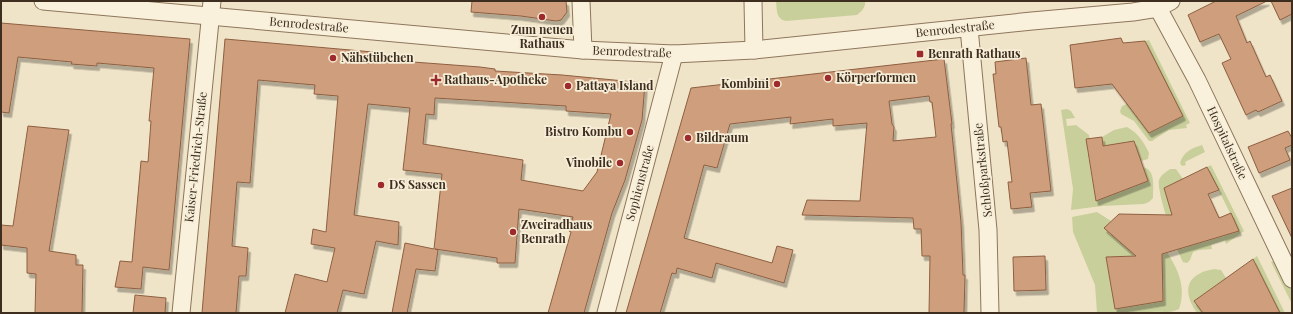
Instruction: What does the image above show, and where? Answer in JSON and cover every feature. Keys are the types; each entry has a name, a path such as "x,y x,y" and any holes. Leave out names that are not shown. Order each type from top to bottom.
{"street":[{"name":"Benrodestraße","path":"43,1 211,9 583,50 674,54 754,50 969,28 1105,8 1164,4"},
{"path":"581,1 583,50"},
{"path":"753,1 754,50"},
{"name":"Hospitalstraße","path":"1164,4 1197,80 1292,279"},
{"name":"Kaiser-Friedrich-Straße","path":"181,313 211,9"},
{"name":"Schloßparkstraße","path":"969,28 988,230 990,313"},
{"name":"Sophienstraße","path":"606,313 674,54"}],"green space":[{"path":"776,1 865,1 865,5 857,15 786,21 779,16"},
{"path":"1149,40 1190,123 1186,125 1187,128 1169,130 1152,141 1149,141 1134,121 1121,114 1120,111 1122,106 1127,104 1149,133 1182,116 1145,41"},
{"path":"1067,109 1071,111 1075,118 1066,119 1067,126 1076,125 1089,135 1091,148 1087,149 1096,201 1148,181 1143,167 1150,172 1153,180 1153,198 1149,202 1144,204 1102,206 1071,210 1073,189 1061,110"},
{"path":"1127,127 1143,142 1149,153 1148,159 1141,161 1134,141 1103,146 1102,137 1114,130"},
{"path":"1202,145 1205,152 1185,162 1186,165 1182,166 1180,163 1183,156 1191,149"},
{"path":"1211,165 1244,231 1226,244 1225,240 1211,245 1212,249 1193,252 1187,263 1183,262 1164,208 1159,180 1162,175 1170,169 1176,169 1183,179 1164,188 1182,248 1239,231 1207,167"},
{"path":"1097,212 1111,221 1107,225 1107,231 1110,234 1119,235 1134,253 1134,256 1106,257 1115,309 1163,301 1147,256 1165,249 1180,277 1182,292 1179,309 1168,312 1097,313 1095,285 1073,232 1072,217"},
{"path":"1257,256 1285,313 1280,313 1253,259"},
{"path":"1276,260 1292,292 1292,304 1271,262"},
{"path":"1214,269 1221,270 1226,278 1194,301 1203,313 1197,313 1189,297 1188,292 1190,282 1201,273"}],"building":[{"path":"472,1 566,1 567,12 561,20 556,21 521,16 471,12"},
{"path":"1216,1 1267,1 1236,16 1247,43 1250,41 1266,77 1270,75 1282,101 1258,112 1256,110 1246,115 1222,63 1231,59 1219,34 1200,42 1188,15"},
{"path":"1271,1 1292,1 1292,14 1280,20"},
{"path":"1,23 190,39 169,270 143,267 141,289 115,287 120,261 132,262 141,161 148,162 151,121 149,121 154,68 97,63 97,66 71,64 72,62 18,57 9,113 1,112"},
{"path":"1121,38 1123,43 1145,41 1183,116 1149,133 1112,84 1075,88 1070,45"},
{"path":"225,39 373,52 373,59 480,67 495,69 495,71 562,75 645,83 642,120 625,180 612,213 584,313 548,313 571,232 569,231 573,217 519,209 515,263 497,263 497,258 435,249 438,250 435,271 416,269 407,313 392,313 405,243 434,249 442,174 403,170 410,108 368,104 354,215 399,222 398,245 376,241 364,294 343,290 337,313 285,313 295,274 327,282 335,248 311,244 313,229 326,232 338,96 314,94 315,85 258,80 250,183 237,182 232,246 248,248 246,276 239,276 236,313 202,313","holes":["435,98 566,106 566,111 611,114 597,172 583,191 521,180 523,160 423,144 426,114 434,115"]},
{"path":"1026,58 1031,105 1041,104 1051,191 1030,193 1032,207 1011,209 1008,182 1012,182 1007,141 1003,142 1001,127 999,127 993,74 996,74 995,62"},
{"path":"944,59 952,124 961,222 963,275 965,275 964,313 929,313 930,256 922,256 921,229 914,229 913,218 802,215 807,200 860,201 867,123 833,126 833,119 790,124 791,117 730,124 717,168 704,165 684,238 772,263 777,246 793,250 784,283 716,263 712,278 677,268 676,274 672,273 660,313 626,313 691,88","holes":["929,96 930,102 932,102 936,137 893,141 894,127 892,124 889,101"]},
{"path":"28,126 69,130 49,251 76,255 76,265 83,265 82,313 35,313 36,274 27,273 27,248 1,245 1,225 13,226"},
{"path":"1288,131 1292,138 1292,145 1285,148 1290,160 1259,173 1248,147"},
{"path":"1102,137 1103,146 1134,141 1148,181 1096,201 1086,139"},
{"path":"1207,167 1219,190 1208,194 1219,218 1231,213 1239,231 1162,254 1163,301 1115,309 1106,257 1136,256 1104,228 1119,214 1172,215 1164,188"},
{"path":"1292,188 1292,238 1272,196"},
{"path":"1045,256 1046,290 1014,291 1013,257"},
{"path":"1253,259 1280,313 1203,313 1194,301"},
{"path":"135,295 166,298 165,313 133,313"}],"place":[{"name":"Zum neuen Rathaus","path":"542,17"},
{"name":"Benrath Rathaus","path":"920,54"},
{"name":"Nähstübchen","path":"333,58"},
{"name":"Körperformen","path":"828,78"},
{"name":"Rathaus-Apotheke","path":"436,80"},
{"name":"Kombini","path":"777,84"},
{"name":"Pattaya Island","path":"568,86"},
{"name":"Bistro Kombu","path":"630,132"},
{"name":"Bildraum","path":"688,138"},
{"name":"Vinobile","path":"620,163"},
{"name":"DS Sassen","path":"381,185"},
{"name":"Zweiradhaus Benrath","path":"513,232"}]}
